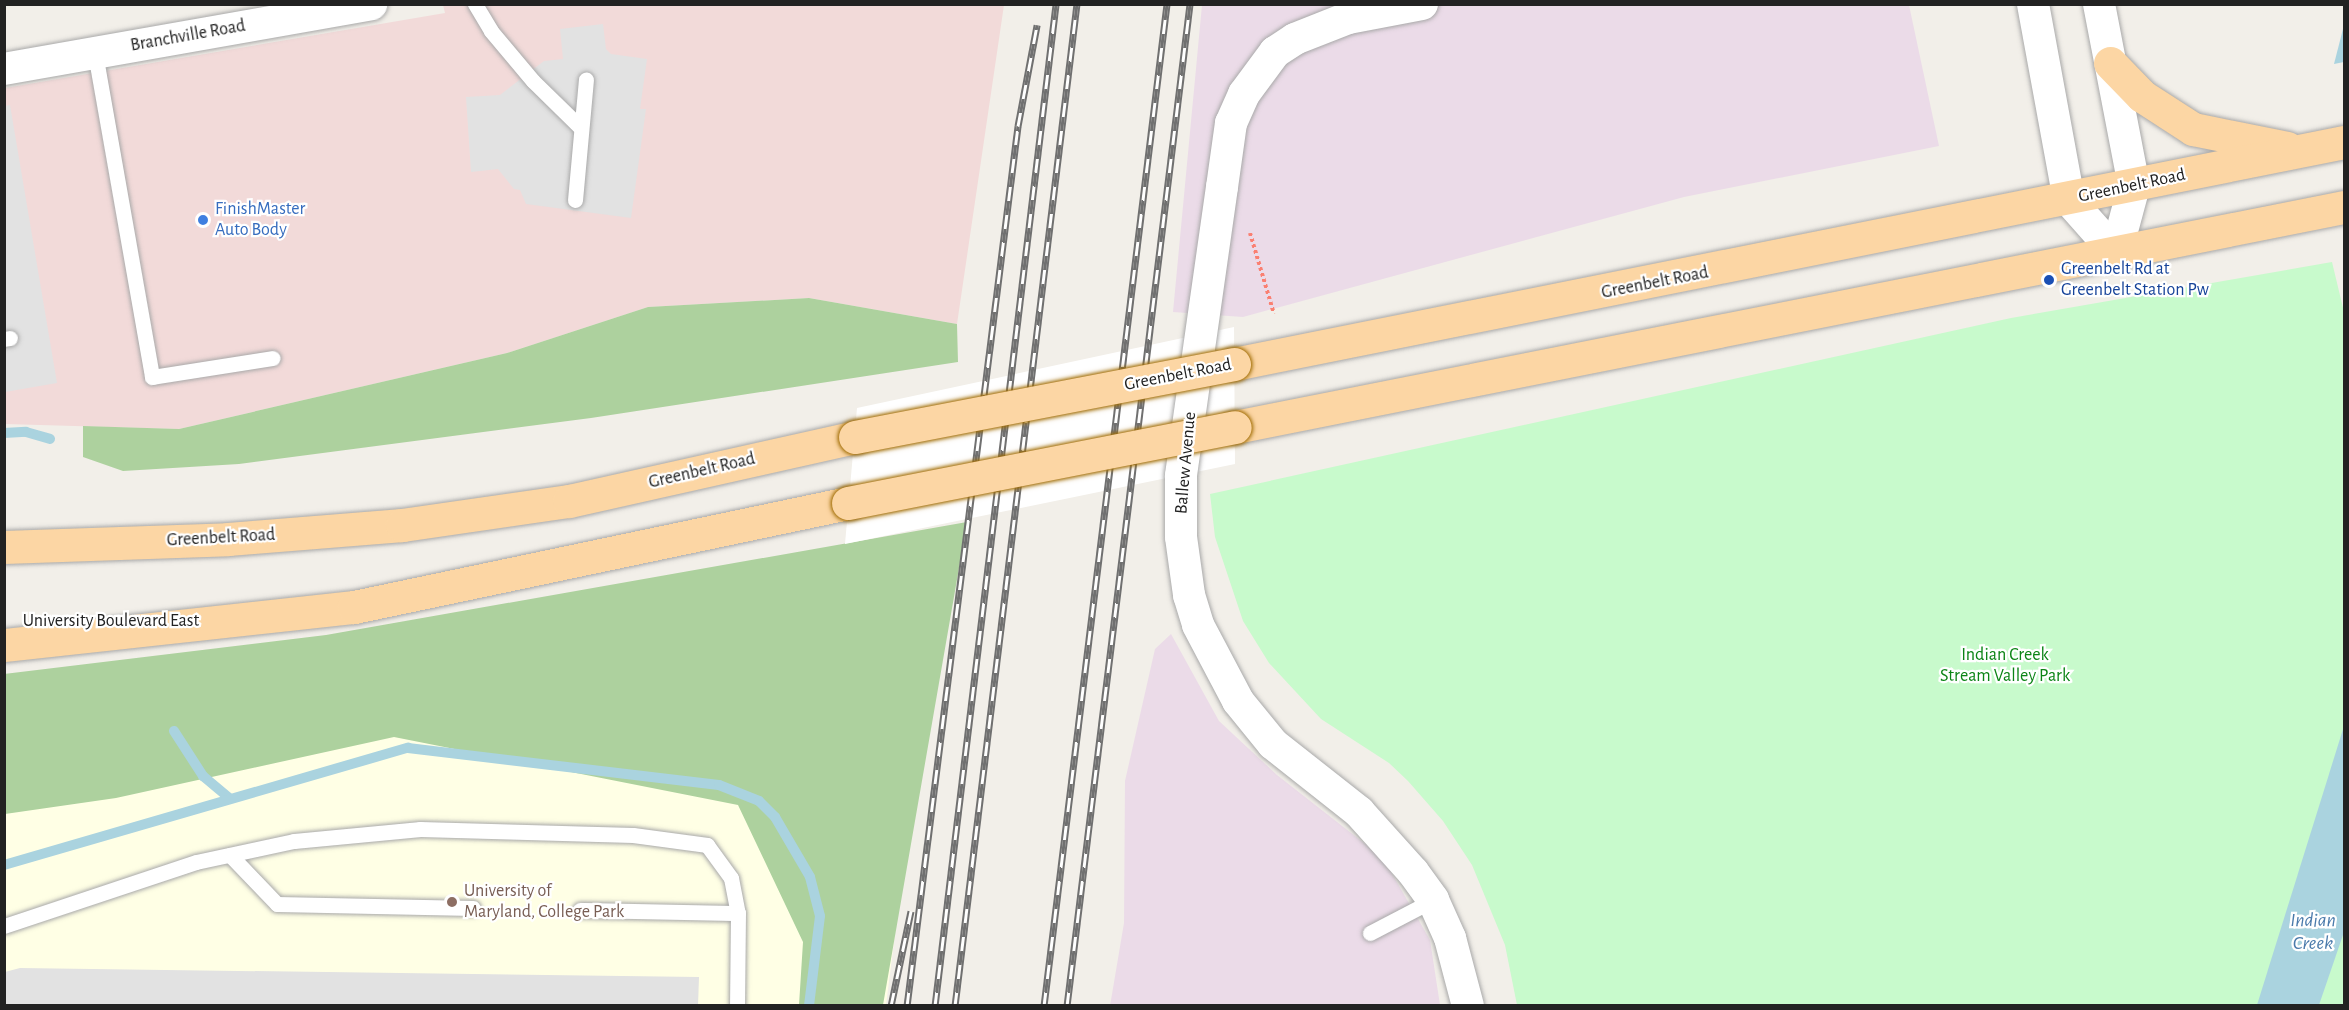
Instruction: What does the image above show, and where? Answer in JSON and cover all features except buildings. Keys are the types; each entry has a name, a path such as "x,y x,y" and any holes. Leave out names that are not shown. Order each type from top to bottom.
{"main road":[{"path":"2110,63 2142,96 2193,129 2300,151"},
{"name":"Greenbelt Road","path":"4,547 228,539 412,523 569,501 855,437 2068,200 2344,142"},
{"path":"4,645 217,620 354,607 849,503 2344,207"},
{"name":"University Boulevard East","path":"4,622 217,620"}],"street":[{"name":"Branchville Road","path":"4,69 95,53 235,15 371,4"},
{"name":"Ballew Avenue","path":"1422,4 1320,27 1275,52 1244,94 1231,123 1181,476 1181,537 1189,595 1217,666 1259,730 1359,812 1413,872 1432,900 1462,976 1468,1005"},
{"path":"2033,4 2068,200 2116,253"},
{"path":"2099,4 2134,186 2116,253"}],"lane":[{"path":"475,4 491,31 533,81 581,128"},
{"path":"95,53 152,377 273,358"},
{"path":"575,200 586,79"},
{"path":"4,926 196,862 294,841 420,829 633,835 707,845 731,878 738,913 737,1005"},
{"path":"230,855 277,904 473,908"},
{"path":"1370,933 1432,900"},
{"path":"580,910 738,913"}],"path":[{"path":"1253,233 1274,314"}],"shaded area":[{"path":"443,5 1004,5 957,324 809,298 648,307 507,353 179,429 5,424 5,88 445,13"},
{"path":"1202,5 1909,5 1939,146 1684,197 1243,317 1173,312"},
{"path":"603,24 606,49 611,54 647,59 640,109 646,109 631,218 526,204 520,190 514,189 498,169 471,172 466,97 500,95 544,61 563,59 560,29"},
{"path":"10,105 57,383 5,392 4,106"},
{"path":"1171,634 1219,721 1277,775 1383,858 1430,940 1440,1005 1110,1006 1124,923 1125,781 1155,649"},
{"name":"University of Maryland, College Park","path":"238,703 922,720 886,1005 5,1006 5,705"},
{"path":"20,968 699,977 698,1006 5,1005 5,972"}],"green space":[{"name":"Indian Creek Stream Valley Park","path":"2332,262 2344,312 2344,1005 1517,1005 1505,945 1472,865 1443,821 1408,781 1389,763 1321,719 1269,663 1243,621 1215,537 1210,494 2011,318"},
{"path":"809,298 957,324 958,362 591,418 239,464 123,471 83,457 83,426 179,429 507,353 648,307"},
{"path":"967,522 883,1005 799,1005 803,942 738,805 394,737 116,798 5,814 4,674 326,635"}],"water":[{"path":"2344,25 2344,62 2334,64"},
{"name":"Indian Creek","path":"2344,726 2344,932 2319,1005 2257,1005"}],"pier":[{"path":"1234,327 1235,464 845,544 857,408"}],"waterway":[{"path":"4,433 26,432 50,439"},
{"path":"174,731 203,776 230,799"},
{"path":"4,865 408,748 719,785 759,801 775,817 810,877 820,916 809,1006"}],"railway":[{"path":"935,1006 1056,4"},
{"path":"955,1006 1077,4"},
{"path":"1044,1006 1167,4"},
{"path":"1067,1006 1190,4"},
{"path":"907,1006 1018,126 1037,25"},
{"path":"891,1006 911,911"}],"place":[{"name":"FinishMaster Auto Body","path":"203,220"},
{"name":"Greenbelt Rd at Greenbelt Station Pw","path":"2049,280"},
{"name":"University of Maryland, College Park","path":"452,902"}]}
